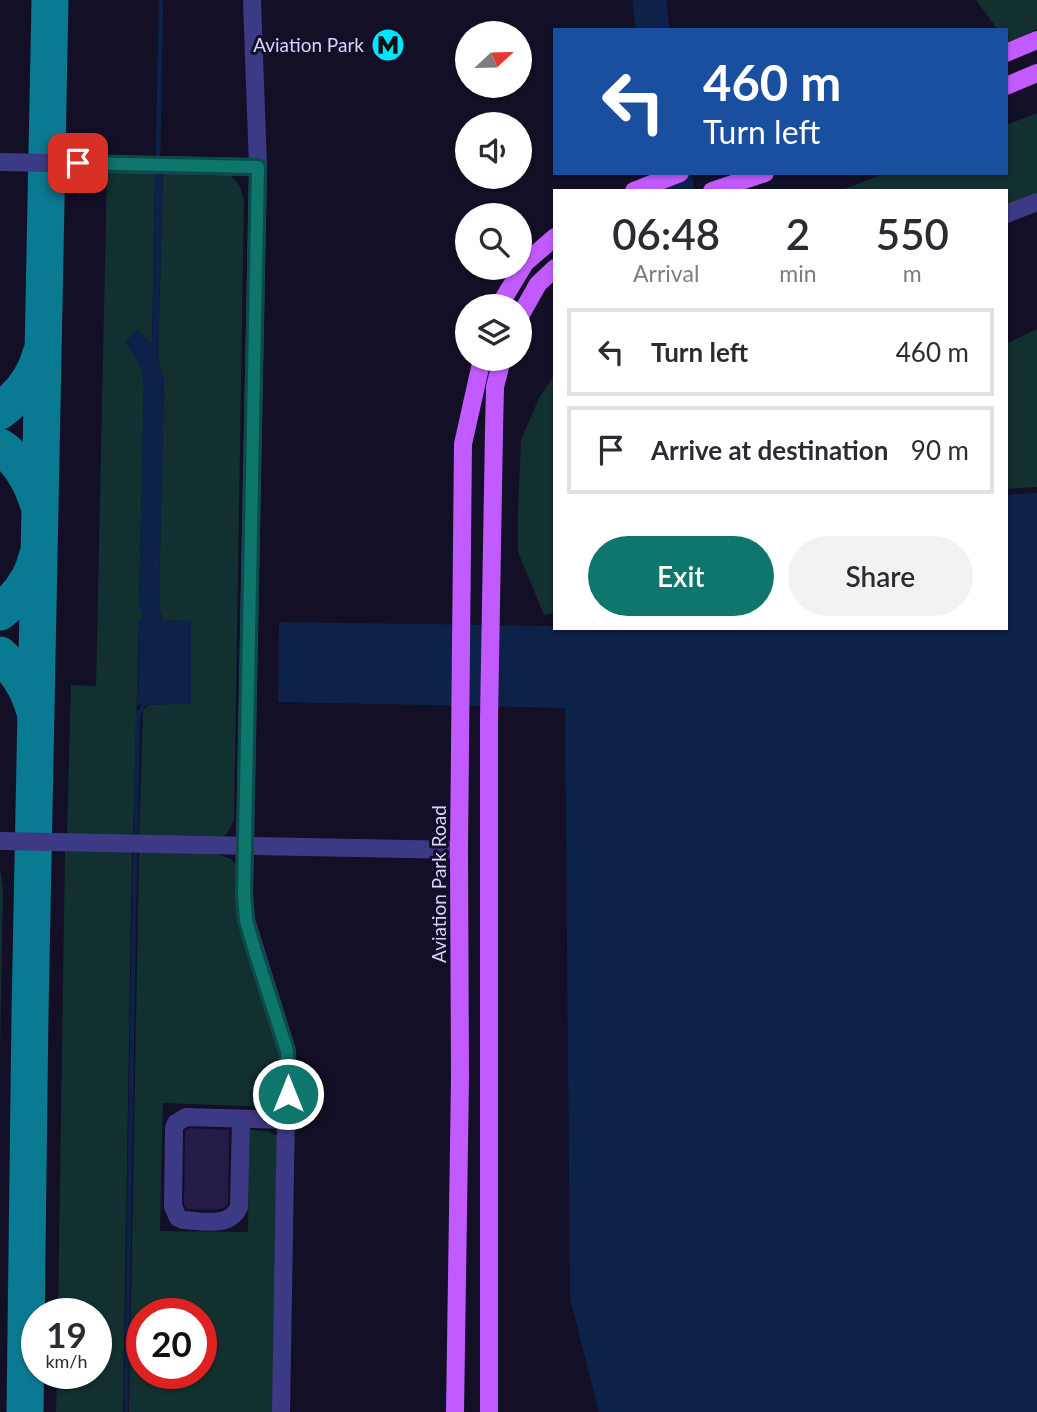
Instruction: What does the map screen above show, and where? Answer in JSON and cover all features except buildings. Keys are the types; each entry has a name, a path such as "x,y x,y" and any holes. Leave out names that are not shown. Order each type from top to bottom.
{"main road":[{"path":"1008,52 1037,40"},
{"path":"1008,85 1037,73"},
{"path":"638,189 675,175"},
{"path":"718,189 759,175"},
{"path":"506,294 524,263 553,239"},
{"path":"532,295 538,284 553,270"},
{"name":"Aviation Park Road","path":"455,1412 460,1078 463,444 479,371"},
{"path":"489,1412 489,719 495,387 499,371"}],"lane":[{"path":"252,0 258,167 244,846 246,920 287,1051 281,1412"},
{"path":"0,162 258,167"},
{"path":"1008,213 1037,202"},
{"path":"0,841 459,850"},
{"path":"241,1119 239,1207 236,1214 225,1221 178,1218 173,1206 176,1123 186,1117 287,1120"}],"green space":[{"path":"976,0 1037,0 1037,29 1008,43 1008,28 997,28"},
{"path":"1037,113 1037,197 1008,208 1008,189 845,189 880,175 1008,175 1008,124"},
{"path":"107,170 155,172 152,346 132,352 140,364 144,385 139,606 144,619 139,620 133,837 67,835 71,685 96,686"},
{"path":"163,171 223,172 238,184 244,201 234,820 227,834 220,838 139,836 143,710 149,705 191,703 191,621 163,620 159,595 164,383 158,358"},
{"path":"1037,329 1037,487 1008,489 1008,343"},
{"path":"553,377 553,613 544,615 518,552 521,440 539,398"},
{"path":"65,851 132,852 123,1412 56,1412 57,1389 112,1389 112,1298 58,1298"},
{"path":"139,852 217,854 231,859 236,865 238,925 280,1055 278,1101 268,1107 163,1103 160,1231 248,1232 249,1130 268,1131 278,1136 273,1412 129,1412 129,1389 217,1389 217,1298 131,1298"},
{"path":"0,868 3,889 0,1053"}],"water":[{"path":"632,0 666,0 670,28 636,28"},
{"path":"163,171 158,357 164,383 159,595 163,620 191,621 191,704 137,705 139,619 144,619 139,606 144,385 140,364 125,343 137,329 152,344 155,172"},
{"path":"657,175 692,175 694,189 659,189"},
{"path":"1037,493 1037,1412 599,1412 570,1299 565,708 278,702 279,622 553,626 553,630 1008,630 1008,495"}],"waterway":[{"path":"158,158 161,0"},
{"path":"136,834 138,715 145,703"},
{"path":"126,1412 135,855"}],"taxiway":[{"path":"25,1412 50,0"},
{"path":"0,411 26,386 41,353"},
{"path":"0,447 24,472 38,503"},
{"path":"0,612 23,588 37,557"},
{"path":"0,655 21,679 34,709"}],"place":[{"name":"Aviation Park","path":"388,45"}],"route":[{"path":"78,163 258,167 244,894 246,920 284,1035 288,1094"}]}
